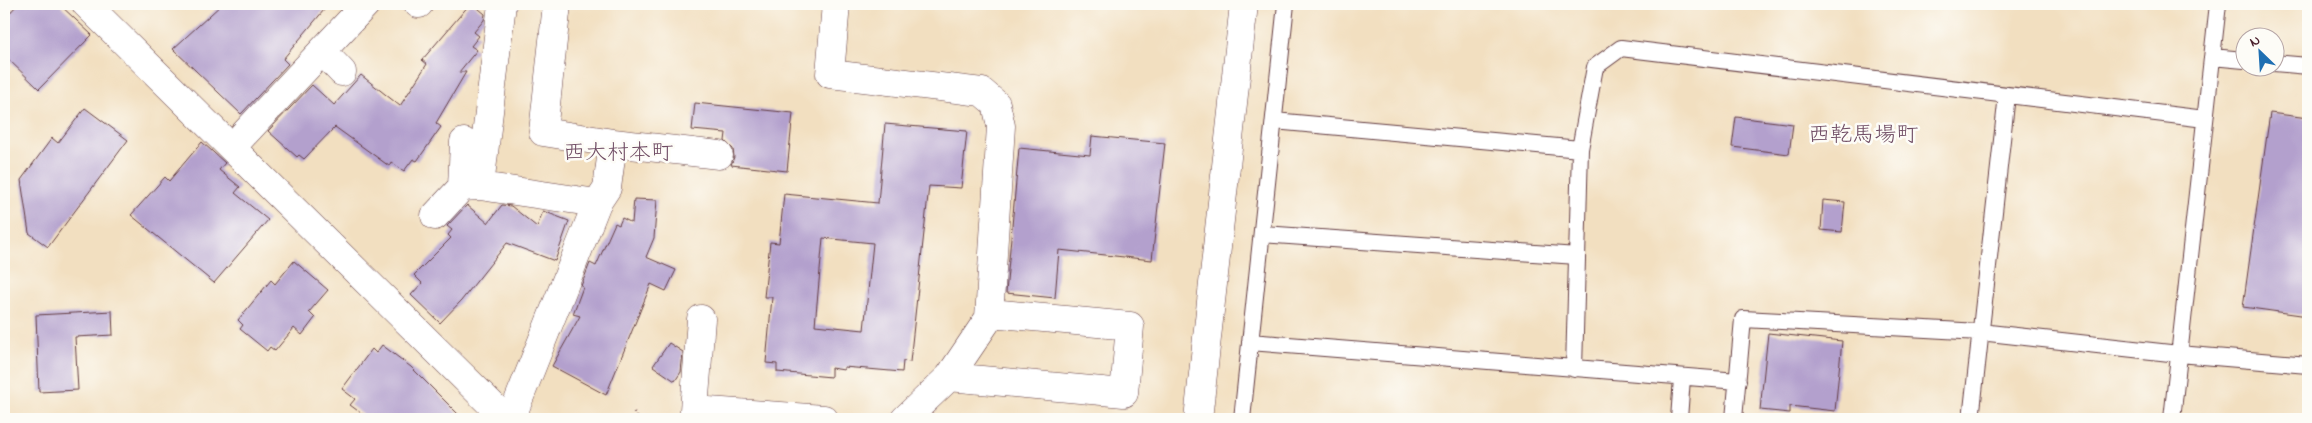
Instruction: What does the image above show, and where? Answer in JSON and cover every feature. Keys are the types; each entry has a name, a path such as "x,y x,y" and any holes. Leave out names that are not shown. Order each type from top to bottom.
{"street":[{"path":"86,4 506,419"},
{"path":"232,147 366,4"},
{"path":"435,216 471,187 502,4"},
{"path":"557,4 543,132 613,143 719,155"},
{"path":"836,4 830,74 982,92 996,104 1001,126 989,318 950,377 905,419"},
{"path":"1198,419 1244,4"},
{"path":"322,50 342,72"},
{"path":"464,142 471,187"},
{"path":"511,419 597,203 607,188 613,143"},
{"path":"471,187 597,203"},
{"path":"950,377 1124,393 1130,326 990,313"},
{"path":"701,319 694,410 824,419"}],"lane":[{"path":"1242,419 1286,4"},
{"path":"2172,419 2218,4"},
{"path":"1574,370 1580,149 1594,67 1621,48 2205,119"},
{"path":"2212,57 2234,59"},
{"path":"2284,64 2308,66"},
{"path":"1971,419 2007,95"},
{"path":"1274,121 1580,149"},
{"path":"1262,234 1577,256"},
{"path":"1734,419 1743,319 1980,332 2179,354 2308,365"},
{"path":"1250,342 1574,370 1738,381"},
{"path":"1679,419 1682,378"}],"path":[{"path":"634,412 638,419"}],"building":[{"path":"18,4 59,4 92,35 39,89 4,55 4,19"},
{"path":"222,4 329,4 283,59 288,64 241,114 173,49"},
{"path":"470,4 473,4 485,14 484,20 474,32 479,36 471,46 477,50 459,72 466,72 436,123 441,127 417,161 413,159 404,171 391,162 389,166 335,127 304,159 299,155 297,157 268,131 312,85 334,105 361,75 400,106 427,64 422,60"},
{"path":"695,103 793,113 787,171 731,165 734,157 733,149 725,141 726,133 692,130"},
{"path":"85,108 128,140 48,247 29,233 21,180 52,138 58,143"},
{"path":"2270,113 2308,118 2308,316 2243,307"},
{"path":"1736,117 1793,124 1789,154 1732,147"},
{"path":"885,124 967,131 961,188 929,186 910,362 903,361 902,372 844,367 844,370 831,368 831,377 777,372 777,364 766,363 772,297 764,297 770,242 779,243 784,194 878,203","holes":["823,238 873,243 864,330 815,325"]},
{"path":"1092,136 1165,143 1152,260 1059,250 1055,298 1006,293 1019,148 1090,155"},
{"path":"202,142 225,163 219,170 240,187 235,193 268,220 214,283 131,215 165,177 169,181"},
{"path":"634,199 657,200 654,238 646,257 676,270 666,291 651,284 606,395 552,366 580,316 573,314 590,263 596,266 615,223 619,225 622,218 632,223"},
{"path":"1823,200 1845,202 1842,232 1821,230"},
{"path":"467,205 488,223 502,205 511,206 537,227 543,211 569,221 555,261 507,243 461,301 440,323 411,295 422,283 414,275 451,238 448,235 452,230 447,226"},
{"path":"294,261 328,290 309,312 315,318 302,335 294,328 275,351 270,347 267,351 240,329 243,325 238,320 271,280 275,284"},
{"path":"112,311 113,335 75,337 78,390 39,392 36,315"},
{"path":"1768,333 1842,341 1835,411 1790,406 1790,413 1760,410"},
{"path":"669,343 683,352 681,372 675,381 653,366"},
{"path":"382,345 411,367 463,419 369,419 350,405 355,399 342,389 372,349 376,353"}],"district":[{"name":"西乾馬場町","path":"1863,136"},
{"name":"西大村本町","path":"618,154"}]}
